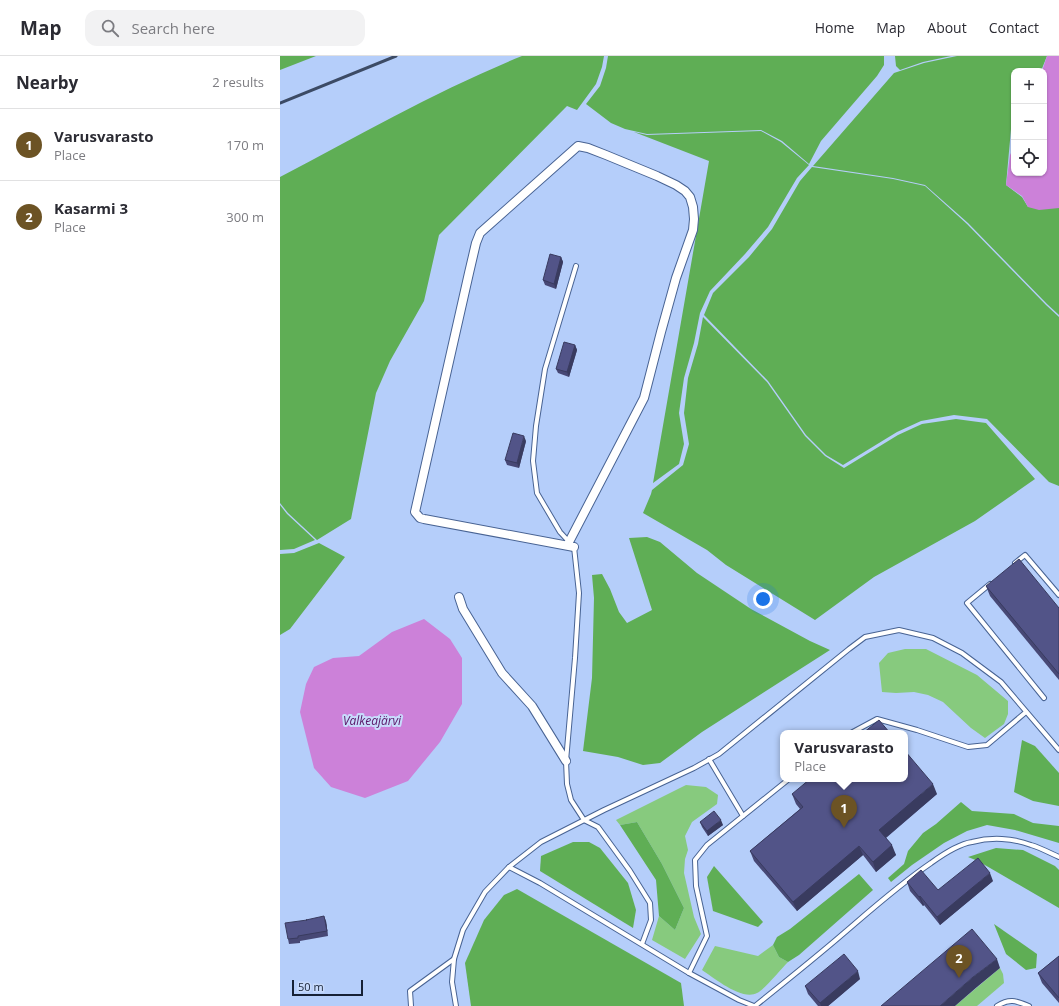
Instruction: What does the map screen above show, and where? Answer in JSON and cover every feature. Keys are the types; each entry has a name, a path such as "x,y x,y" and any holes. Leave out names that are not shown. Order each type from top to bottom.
{"street":[{"path":"578,146 606,155 676,185 685,191 690,197 694,219 693,230 676,278 644,398 572,545 424,519 420,518 415,512 468,273 480,233 578,146"},
{"path":"459,597 463,609 502,673 532,706 566,761"}],"lane":[{"path":"576,266 545,369 536,426 533,461 537,493 560,532 572,545 579,593 566,761 567,784 571,800 584,820 598,827 630,871 650,903 651,920 642,944"},
{"path":"1014,565 1025,555 1059,595"},
{"path":"996,579 968,603 1044,698"},
{"path":"456,1006 452,982 454,959 463,930 485,892 509,866 541,842 604,810 694,768 719,754 865,637 899,630 933,638 962,653 1001,682 1059,750"},
{"path":"857,730 877,719 917,730 968,747 987,745 1026,712"},
{"path":"709,760 743,816"},
{"path":"689,973 707,936 696,886 695,860 706,845 785,782"},
{"path":"509,866 540,883 689,973 739,1000 754,1006 798,973 889,894 945,854 970,842 985,839 1000,839 1016,840 1059,858"},
{"path":"411,1006 410,991 454,959"},
{"path":"997,1006 1004,1002 1015,1001 1029,1006"}],"green space":[{"path":"280,56 316,56 280,70"},
{"path":"522,56 604,56 596,84 577,110 567,106 439,235 424,301 390,361 376,393 351,519 317,540 288,513 280,503 280,177 460,83"},
{"path":"608,56 884,56 884,65 877,76 821,141 809,164 782,141 761,130 647,134 625,129 611,123 586,104 600,86"},
{"path":"895,56 951,56 923,62 900,70 896,66"},
{"path":"957,56 1047,56 1042,68 1011,68 1011,129 1006,185 1022,197 1028,207 1059,208 1059,315 968,223 925,185 893,178 813,166 894,73 924,63"},
{"path":"761,131 781,142 809,165 797,178 768,227 710,291 700,313 694,343 684,378 679,413 684,444 679,464 653,483 709,161 634,132 647,135"},
{"path":"812,167 893,179 925,186 967,224 1059,317 1059,486 1049,482 987,419 954,415 921,421 897,432 843,465 826,455 806,435 768,381 704,315 713,293 749,257 772,229 800,181"},
{"path":"703,317 767,382 805,436 825,456 844,468 898,435 922,424 956,419 986,423 1035,479 975,521 874,577 815,620 726,565 707,550 643,513 652,490 683,465 689,444 684,413 688,378 698,344"},
{"path":"280,505 287,514 315,540 294,549 280,550"},
{"path":"647,537 660,542 697,573 751,609 810,641 830,650 702,732 660,763 643,765 618,757 583,751 592,678 594,598 592,575 602,574 619,612 627,623 652,610 629,538"},
{"path":"319,543 345,557 290,629 280,635 280,554 294,553"},
{"path":"905,649 926,649 977,675 1008,701 1008,714 1004,724 985,738 971,728 943,702 928,695 914,692 882,692 879,663 888,653"},
{"path":"1022,740 1035,746 1059,773 1059,806 1033,801 1014,792"},
{"path":"686,785 706,787 718,795 717,804 692,822 685,836 688,850 685,859 684,873 694,917 701,934 685,959 652,940 659,916 675,930 684,908 662,864 637,822 620,825 616,820"},
{"path":"961,802 972,811 1014,814 1033,823 1059,826 1059,843 1015,830 987,825 967,831 944,843 912,865 891,882 888,878 904,864 908,851 923,833 936,824"},
{"path":"637,822 662,864 684,908 675,930 659,916 656,880 620,825"},
{"path":"573,842 589,842 600,848 628,883 636,910 633,928 540,871 541,856"},
{"path":"996,848 1023,850 1055,866 1059,870 1059,908 978,861 968,857"},
{"path":"714,866 763,922 758,927 713,911 707,877"},
{"path":"859,874 873,890 799,955 788,962 779,957 773,945 777,937 790,929"},
{"path":"517,889 681,983 684,1006 471,1006 465,963 484,920 504,895"},
{"path":"994,924 1037,954 1036,968 1026,970 1006,954"},
{"path":"773,945 779,957 788,962 757,993 751,995 744,994 728,988 702,970 715,946 758,956"},
{"path":"1000,968 1003,974 1004,983 977,1006 955,1006"}],"water":[{"path":"1047,56 1059,56 1059,208 1039,210 1028,207 1022,196 1006,185 1011,153 1011,176 1047,176 1047,68 1043,68"},
{"name":"Valkeajärvi","path":"424,619 450,639 462,658 462,704 440,742 408,781 365,798 331,787 314,768 300,712 306,684 314,667 333,658 359,656 392,632"}],"building":[{"path":"550,254 561,257 554,284 543,280"},
{"path":"564,342 575,345 567,372 556,369"},
{"path":"513,433 524,436 517,463 505,460"},
{"path":"1019,559 1059,608 1059,674 986,586"},
{"path":"879,720 887,730 867,730"},
{"path":"908,755 933,784 879,830 892,845 873,862 859,846 793,902 750,851 803,807 792,794 806,782 908,782"},
{"path":"714,811 721,820 707,831 700,822"},
{"path":"978,858 990,873 937,917 907,882 921,870 938,890"},
{"path":"324,916 327,931 288,939 285,923"},
{"path":"972,929 997,959 973,977 940,1006 881,1006"},
{"path":"844,954 858,971 820,1003 805,986"},
{"path":"1059,956 1059,998 1038,973"}],"railway":[{"path":"280,103 396,56"}],"place":[{"name":"Varusvarasto","path":"844,828"},
{"name":"Kasarmi 3","path":"959,978"}]}
